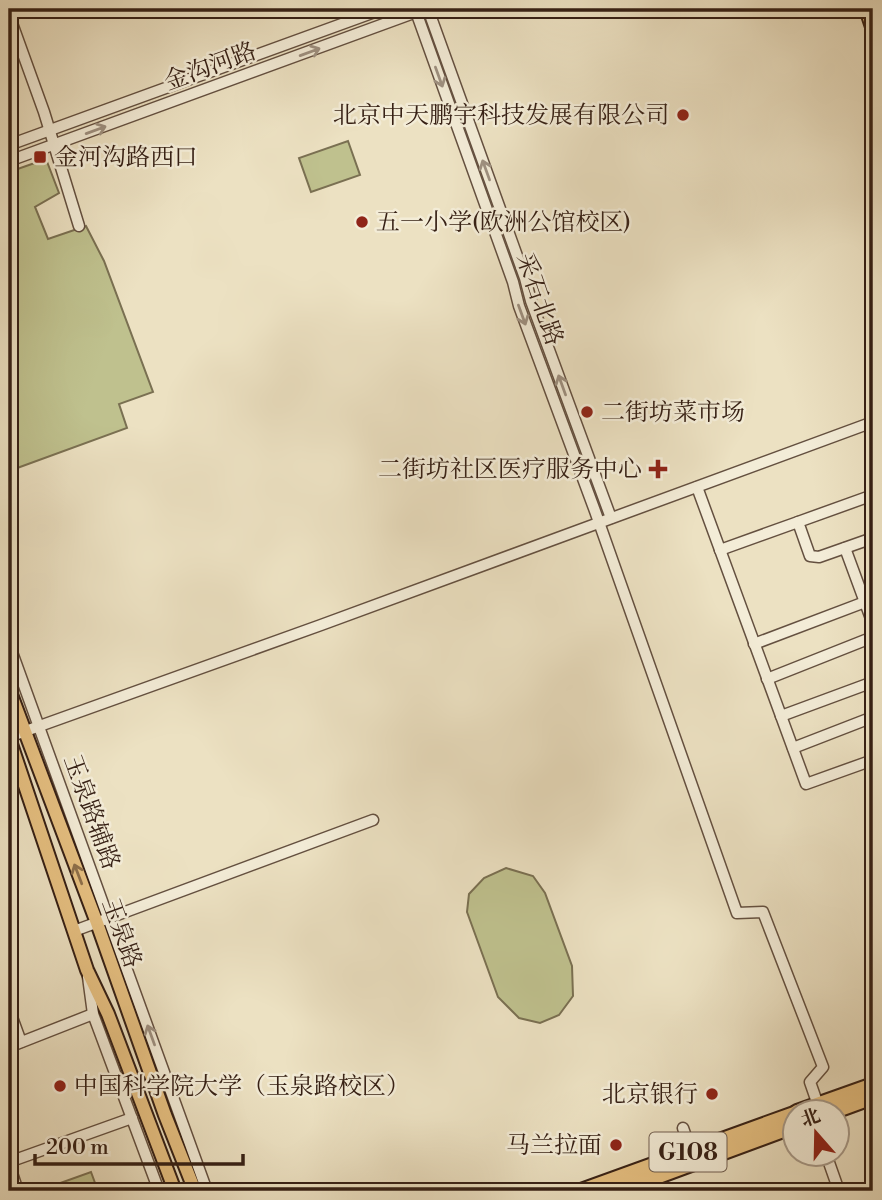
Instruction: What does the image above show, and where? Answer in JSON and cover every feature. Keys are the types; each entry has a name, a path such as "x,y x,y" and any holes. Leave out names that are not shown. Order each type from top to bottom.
{"highway":[{"name":"G108","path":"837,1098 873,1085"},
{"path":"850,1105 873,1097"},
{"name":"G108","path":"581,1191 780,1119"},
{"name":"G108","path":"618,1191 780,1131"}],"main road":[{"path":"866,9 873,30"},
{"name":"玉泉路","path":"9,689 12,712 24,731 102,921 165,1115 195,1191"},
{"name":"玉泉路","path":"9,737 87,970 108,1014 175,1191"}],"street":[{"name":"金沟河路","path":"9,145 383,9"},
{"name":"金沟河路","path":"9,161 421,10"},
{"name":"采石北路","path":"421,10 525,278 531,301 611,518"},
{"name":"采石北路","path":"421,10 519,306 599,522 737,913 763,912 823,1067 810,1082 816,1098"},
{"path":"9,15 55,145 79,226"},
{"path":"9,737 873,422"},
{"path":"696,487 806,784 873,760"},
{"path":"720,550 873,495"},
{"path":"798,522 810,556 819,557 873,538"},
{"path":"845,548 873,624"},
{"path":"754,644 865,602"},
{"path":"767,679 873,637"},
{"name":"玉泉路辅路","path":"9,645 102,921 207,1191"},
{"path":"781,716 873,682"},
{"path":"793,748 873,717"},
{"path":"74,931 373,820"},
{"path":"87,970 93,1014 159,1191"},
{"path":"9,1009 21,1042"},
{"path":"9,1047 93,1014"},
{"path":"18,1191 9,1163 132,1118"},
{"path":"683,1128 691,1151"},
{"path":"137,1133 162,1159"},
{"path":"831,1168 839,1191"}],"green space":[{"path":"348,141 360,175 311,192 299,158"},
{"path":"46,159 59,193 35,207 48,239 86,226 104,261 153,392 119,404 127,428 9,471 9,172"},
{"path":"506,868 533,876 545,893 572,966 573,996 559,1015 540,1023 519,1018 498,997 467,912 469,894 484,878"},
{"path":"91,1172 98,1191 38,1191"}],"place":[{"name":"北京中天鹏宇科技发展有限公司","path":"683,115"},
{"name":"金河沟路西口","path":"40,157"},
{"name":"五一小学(欧洲公馆校区)","path":"362,222"},
{"name":"二街坊菜市场","path":"587,412"},
{"name":"二街坊社区医疗服务中心","path":"658,469"},
{"name":"中国科学院大学（玉泉路校区）","path":"60,1086"},
{"name":"北京银行","path":"712,1094"},
{"name":"马兰拉面","path":"616,1145"}]}
